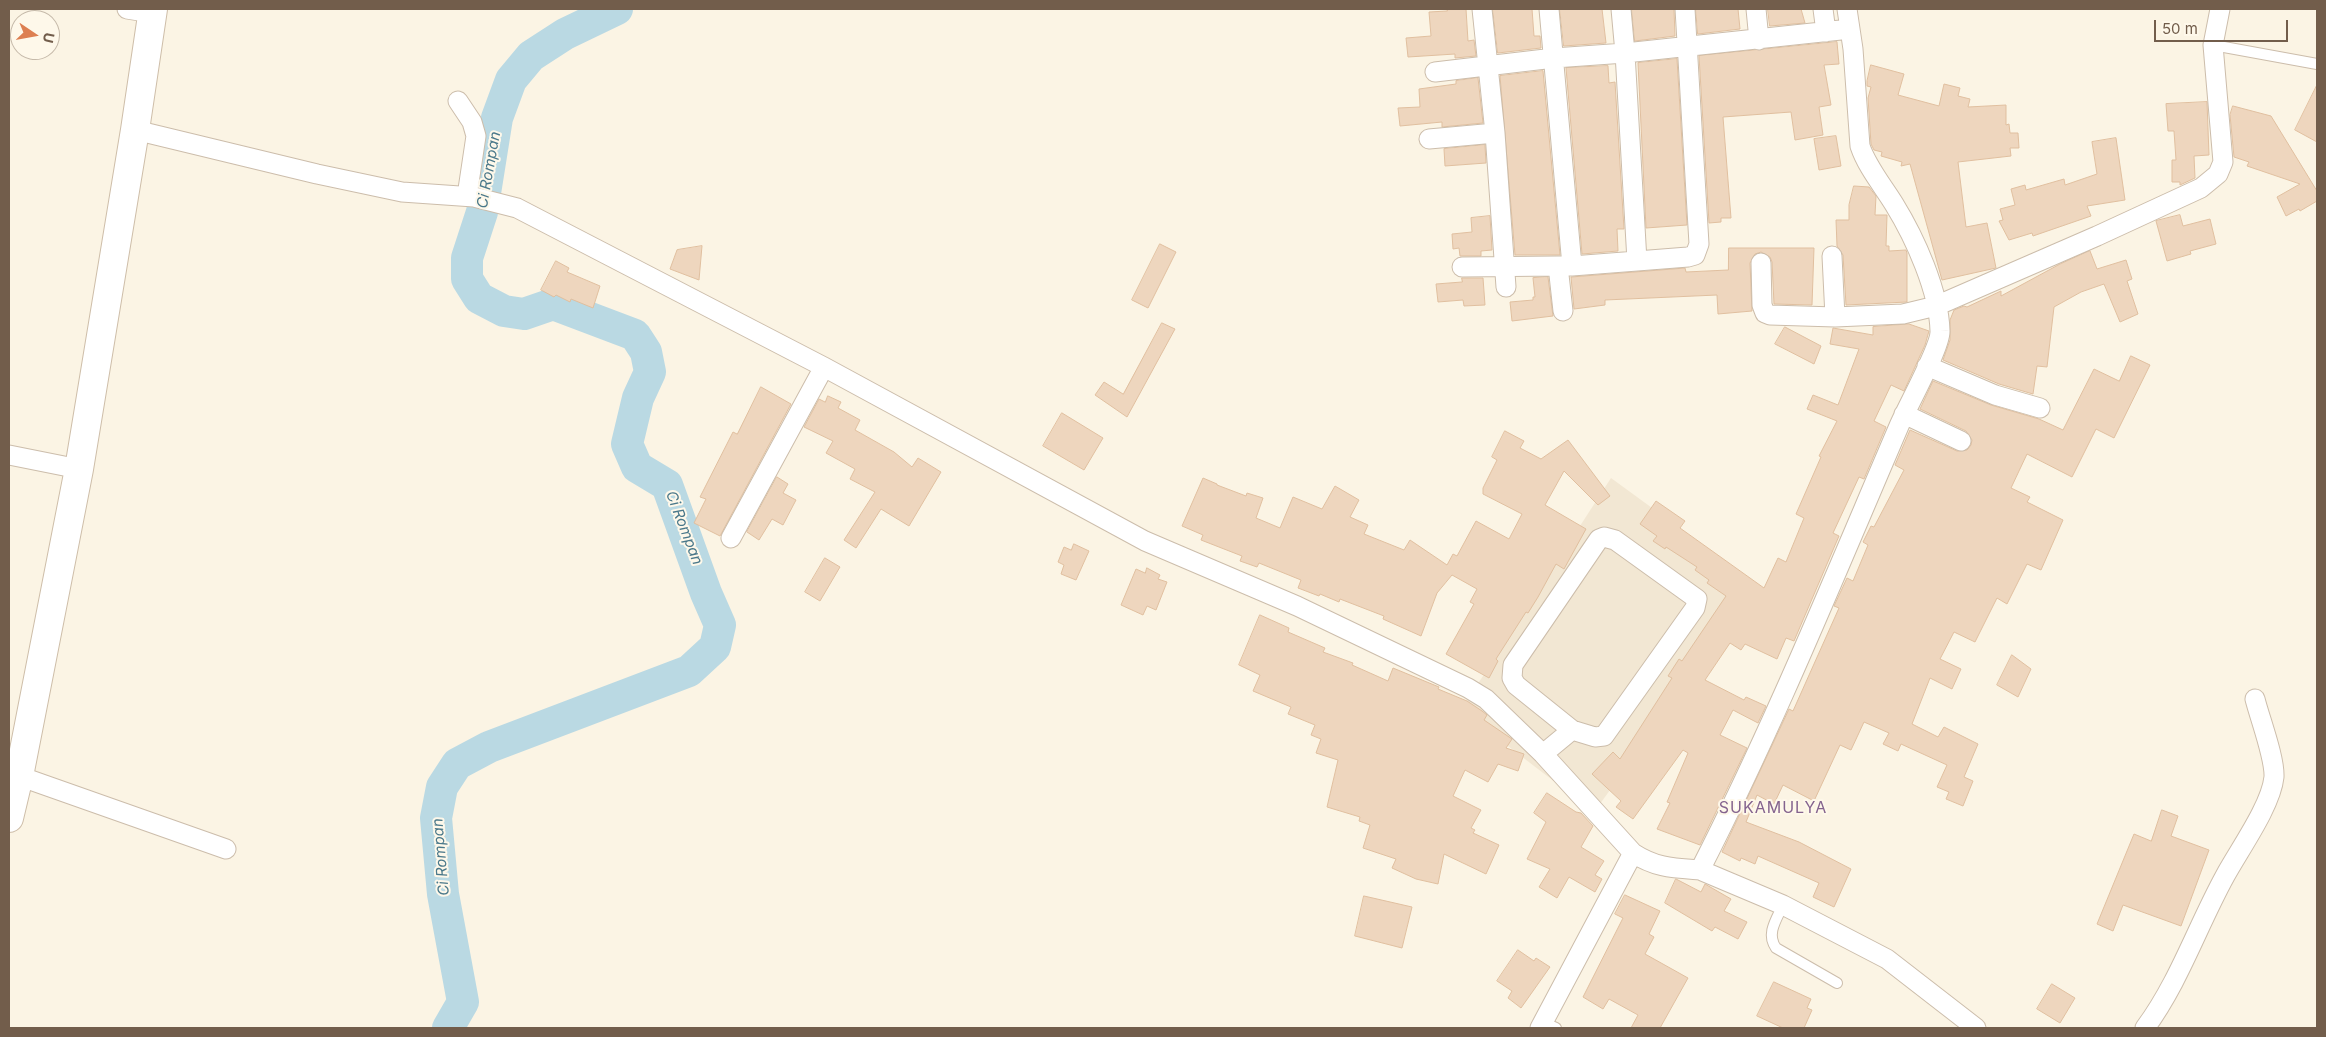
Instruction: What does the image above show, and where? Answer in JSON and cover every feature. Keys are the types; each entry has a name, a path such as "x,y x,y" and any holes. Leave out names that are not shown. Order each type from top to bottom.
{"street":[{"path":"1482,9 1495,133 1506,287"},
{"path":"1550,9 1565,266 1563,311"},
{"path":"1621,9 1636,261"},
{"path":"1462,267 1565,266 1695,255 1698,250 1685,9"},
{"path":"1756,9 1759,40"},
{"path":"1823,9 1826,32"},
{"path":"1700,870 1807,643 1904,414 1940,336 1936,306 1924,265 1896,207 1863,156 1860,146 1847,9"},
{"path":"1761,263 1762,305 1765,313 1770,315 1835,317 1903,314 1936,306 2098,236 2201,188 2218,174 2223,162 2212,45 2220,9"},
{"path":"9,818 80,469 136,130 144,10"},
{"path":"1435,72 1554,58 1759,40 1850,29"},
{"path":"458,101 472,122 476,136 478,198"},
{"path":"136,130 317,174 402,192 478,198 517,208 824,366 1145,541 1297,606 1468,688 1486,699 1543,754 1633,853 1648,863 1659,866 1700,870 1783,905 1887,959 1976,1028"},
{"path":"1429,139 1495,133"},
{"path":"1832,256 1835,317"},
{"path":"731,538 824,366"},
{"path":"1927,366 1996,395 2040,408"},
{"path":"1904,414 1960,441"},
{"path":"9,455 80,469"},
{"path":"1610,538 1697,599 1697,604 1604,736 1595,737 1572,730 1516,684 1511,672 1513,665 1599,539 1610,538"},
{"path":"2145,1028 2176,978 2197,930 2224,877 2261,812 2271,788 2274,768 2255,699"},
{"path":"1543,754 1572,730"},
{"path":"19,776 226,849"},
{"path":"1546,1026 1633,853"}],"lane":[{"path":"2212,45 2317,64"},
{"path":"1783,905 1770,940 1776,948 1838,983"}],"shaded area":[{"path":"1611,478 1759,586 1594,812 1461,710"}],"building":[{"path":"1447,9 1466,9 1468,41 1474,40 1476,56 1455,58 1455,54 1408,57 1406,38 1431,36 1429,12 1447,11"},
{"path":"1493,9 1532,9 1534,36 1540,36 1541,48 1498,53"},
{"path":"1560,9 1602,9 1606,43 1564,46"},
{"path":"1632,9 1674,9 1675,36 1635,41"},
{"path":"1696,9 1738,9 1740,29 1698,34"},
{"path":"1768,9 1801,9 1805,23 1770,26"},
{"path":"1837,42 1839,64 1824,65 1831,105 1819,107 1823,135 1795,140 1791,112 1723,117 1731,218 1721,218 1721,222 1709,223 1699,56"},
{"path":"1677,59 1687,225 1646,228 1638,63"},
{"path":"1871,65 1904,74 1898,95 1939,106 1944,84 1960,88 1958,96 1970,99 1968,107 2006,105 2006,125 2009,124 2010,133 2018,133 2019,148 2010,148 2011,156 1958,162 1966,227 1987,223 1996,268 1942,280 1910,164 1901,166 1902,162 1881,156 1882,152 1874,150 1871,144 1868,98 1871,87 1867,86 1867,81"},
{"path":"1608,66 1609,83 1615,82 1624,229 1617,229 1618,251 1582,254 1566,68"},
{"path":"1543,71 1560,255 1515,255 1500,76"},
{"path":"1478,78 1483,123 1442,127 1442,122 1400,126 1398,108 1420,107 1419,89 1456,84 1456,81"},
{"path":"2317,85 2317,142 2295,130"},
{"path":"2207,102 2209,155 2194,156 2195,178 2180,185 2180,182 2172,182 2172,160 2176,160 2174,131 2168,131 2166,104"},
{"path":"2233,106 2271,116 2317,191 2317,201 2300,211 2299,209 2286,216 2277,197 2300,184 2247,166 2249,162 2234,157 2230,115"},
{"path":"1836,136 1841,166 1819,170 1814,139"},
{"path":"2116,138 2125,200 2087,206 2091,216 2033,236 2032,233 2009,240 1999,221 2003,220 2000,209 2015,205 2011,189 2025,185 2026,190 2064,179 2065,185 2097,174 2092,142"},
{"path":"1485,145 1486,163 1445,166 1444,149"},
{"path":"1854,186 1869,187 1876,196 1875,215 1887,215 1886,246 1889,246 1889,251 1906,250 1907,302 1846,305 1843,255 1837,246 1836,220 1849,220 1849,205"},
{"path":"2180,215 2183,226 2210,219 2216,244 2190,251 2191,254 2167,261 2156,221"},
{"path":"1490,216 1492,250 1481,251 1481,256 1460,256 1459,248 1453,249 1452,234 1472,232 1471,218"},
{"path":"1160,244 1176,252 1148,308 1132,300"},
{"path":"702,246 699,280 670,269 677,250"},
{"path":"1729,248 1814,248 1812,305 1774,304 1772,262 1770,257 1761,252 1755,254 1750,263 1752,311 1718,314 1717,295 1605,300 1605,305 1574,309 1571,277 1685,268 1686,272 1728,270"},
{"path":"2090,251 2097,269 2126,260 2132,279 2127,281 2138,314 2120,322 2104,284 2081,292 2054,307 2047,367 2037,366 2033,394 1999,384 1943,360 1950,340 1950,320 1954,310 1964,306 1967,307 2001,291 2001,296 2060,264"},
{"path":"556,261 569,268 567,272 600,286 593,308 571,299 570,302 556,295 554,297 541,290"},
{"path":"1548,277 1553,316 1512,321 1510,302 1533,300 1533,297 1535,297 1533,278"},
{"path":"1462,278 1483,278 1485,305 1464,306 1463,300 1438,302 1436,284 1462,282"},
{"path":"1162,323 1175,329 1127,417 1095,395 1104,382 1123,394"},
{"path":"1909,324 1929,331 1925,345 1904,391 1891,385 1874,421 1886,427 1864,479 1859,477 1833,533 1839,536 1794,641 1786,638 1777,659 1745,644 1741,650 1730,643 1705,680 1744,700 1746,697 1766,706 1758,723 1733,710 1720,735 1747,748 1700,845 1657,829 1670,803 1667,802 1688,753 1683,750 1633,819 1616,807 1621,801 1592,774 1613,752 1620,759 1672,678 1668,676 1679,659 1682,661 1726,596 1707,583 1709,580 1695,570 1697,567 1653,541 1657,536 1640,524 1656,501 1685,521 1680,528 1764,588 1778,558 1786,562 1804,518 1796,514 1821,457 1819,456 1837,421 1807,409 1813,395 1838,405 1859,349 1830,344 1833,328 1873,335 1873,327"},
{"path":"1785,327 1821,346 1814,364 1775,344"},
{"path":"2131,356 2150,365 2114,438 2096,429 2072,477 2027,454 2011,488 2030,497 2027,502 2063,520 2041,570 2027,564 2007,604 1997,598 1975,642 1954,632 1940,659 1961,669 1952,689 1930,678 1912,724 1938,737 1944,727 1978,744 1964,777 1973,781 1963,806 1946,799 1949,792 1937,787 1947,765 1901,744 1898,751 1883,744 1889,733 1864,722 1851,750 1840,745 1814,801 1783,785 1774,804 1757,795 1746,822 1799,842 1851,869 1834,907 1813,897 1819,883 1758,856 1755,864 1741,858 1740,861 1722,852 1789,709 1793,711 1839,608 1834,606 1847,578 1853,581 1868,545 1863,542 1871,526 1874,527 1904,470 1895,465 1910,430 1957,451 1967,450 1971,445 1972,440 1966,431 1920,409 1933,381 1991,405 2039,419 2063,430 2094,369 2119,381"},
{"path":"761,387 791,404 720,536 694,523 706,499 700,497 733,432 737,434"},
{"path":"828,396 841,402 838,408 860,420 855,430 894,452 912,467 918,458 941,472 909,526 881,509 856,548 844,540 875,492 850,479 855,469 826,453 833,441 804,427 819,399 825,402"},
{"path":"1062,413 1103,438 1084,470 1043,446"},
{"path":"1505,431 1524,441 1520,448 1541,459 1568,440 1610,496 1598,505 1564,471 1545,505 1586,529 1564,569 1556,564 1528,613 1526,612 1496,659 1498,661 1489,678 1446,654 1474,604 1470,602 1477,589 1452,575 1437,593 1421,636 1383,619 1384,616 1340,599 1339,602 1298,588 1301,580 1259,563 1257,567 1240,561 1242,556 1201,540 1203,535 1182,526 1203,478 1246,496 1247,493 1263,498 1256,518 1280,528 1293,497 1322,509 1335,486 1359,500 1350,517 1368,525 1364,534 1404,550 1410,540 1447,565 1453,554 1457,556 1476,521 1509,539 1522,514 1483,494 1483,488 1497,460 1492,457"},
{"path":"777,477 788,484 783,493 796,500 783,525 772,519 759,540 747,532"},
{"path":"1074,544 1089,551 1076,580 1061,574 1064,565 1058,562 1064,547 1071,550"},
{"path":"825,558 840,567 820,601 805,592"},
{"path":"1147,568 1160,575 1158,579 1167,582 1156,610 1147,606 1143,615 1121,605 1136,569 1145,573"},
{"path":"1260,615 1289,628 1288,632 1325,648 1323,652 1353,663 1352,665 1388,681 1393,668 1439,687 1438,689 1467,701 1482,711 1487,715 1484,720 1512,739 1506,748 1524,754 1518,771 1498,764 1488,782 1465,770 1453,796 1481,810 1471,828 1475,830 1473,833 1499,845 1486,874 1444,854 1438,884 1416,879 1392,868 1396,859 1363,848 1370,825 1359,821 1360,817 1327,807 1338,760 1316,753 1321,739 1311,735 1315,725 1288,714 1291,707 1253,691 1260,675 1239,665"},
{"path":"2012,655 2031,669 2018,697 1997,685"},
{"path":"1547,793 1576,812 1581,813 1593,826 1581,847 1604,861 1595,875 1602,879 1595,892 1569,877 1557,898 1539,887 1550,869 1527,859 1546,822 1534,813"},
{"path":"2162,810 2178,816 2171,836 2209,850 2181,926 2123,905 2113,931 2097,924 2134,834 2151,841"},
{"path":"1676,879 1701,892 1705,884 1731,899 1724,911 1747,922 1738,939 1715,927 1712,931 1665,903"},
{"path":"1625,895 1660,911 1649,934 1654,937 1645,954 1688,978 1660,1028 1631,1028 1638,1015 1609,999 1603,1009 1583,997 1623,918 1615,914"},
{"path":"1364,896 1412,907 1402,948 1355,936"},
{"path":"1518,950 1534,961 1536,958 1550,967 1521,1008 1508,998 1512,991 1497,981"},
{"path":"1774,982 1811,999 1807,1008 1812,1010 1804,1028 1783,1028 1757,1016"},
{"path":"2052,984 2075,998 2060,1023 2037,1009"}],"waterway":[{"name":"Ci Rompan","path":"448,1028 463,1002 443,894 436,818 442,787 457,764 489,747 689,671 715,647 720,625 706,593 667,485 637,467 627,444 638,398 650,372 646,352 635,335 553,304 524,314 504,311 479,298 467,279 467,258 482,212 497,118 511,80 531,56 565,34 617,9"}],"district":[{"name":"SUKAMULYA","path":"1773,808"}]}
